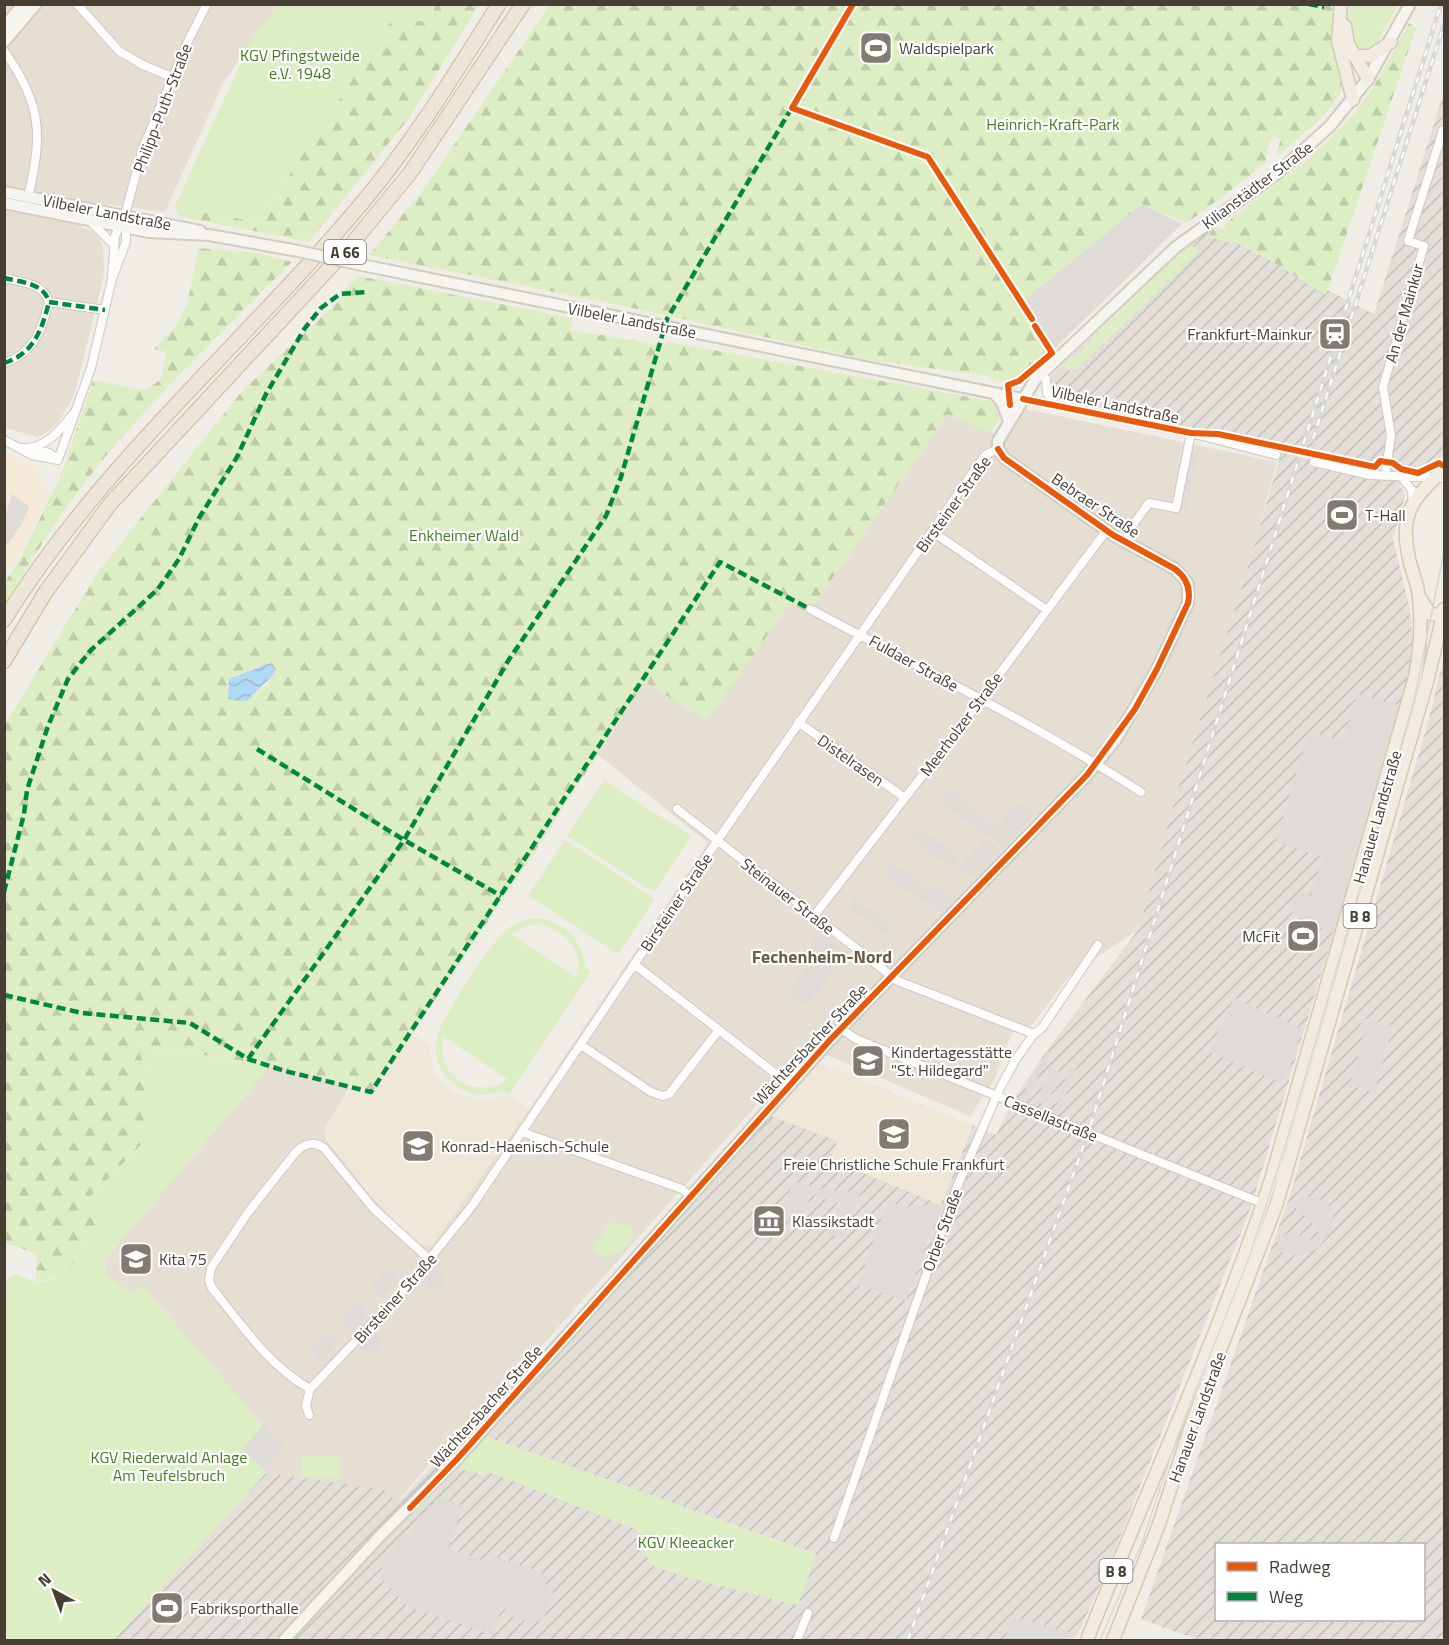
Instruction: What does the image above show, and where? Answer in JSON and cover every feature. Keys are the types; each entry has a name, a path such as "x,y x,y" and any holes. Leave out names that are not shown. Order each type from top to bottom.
{"highway":[{"name":"A 66","path":"4,620 54,546 100,488 363,203 429,112 499,4"},
{"name":"A 66","path":"4,661 45,593 110,504 350,246 410,173 523,4"}],"main road":[{"path":"1341,4 1338,32 1349,58 1368,80"},
{"path":"1348,4 1345,35 1353,100"},
{"path":"1349,58 1370,56 1390,42"},
{"path":"1412,503 1421,489 1442,476"},
{"name":"Hanauer Landstraße","path":"1089,1637 1204,1358 1262,1204 1407,711 1419,658 1419,597 1406,540 1412,503"},
{"path":"1419,597 1430,614 1439,615 1444,610"},
{"name":"Hanauer Landstraße","path":"1116,1638 1158,1527 1192,1423 1257,1260 1280,1193 1422,701 1444,610"}],"street":[{"path":"4,27 23,4"},
{"path":"4,42 36,4"},
{"path":"77,4 119,51 143,65 172,77"},
{"name":"Philipp-Puth-Straße","path":"125,215 143,148 172,77 207,4"},
{"name":"Kilianstädter Straße","path":"1040,379 1170,252 1290,163 1325,131 1368,80 1410,4"},
{"path":"4,51 31,95 34,108 38,153 28,197"},
{"name":"An der Mainkur","path":"1385,476 1391,436 1383,387 1424,246 1407,241 1443,130"},
{"name":"Vilbeler Landstraße","path":"4,192 186,227 209,235"},
{"name":"Vilbeler Landstraße","path":"4,202 149,232 209,235 298,251 1191,433 1276,455"},
{"path":"125,215 123,227 126,242"},
{"path":"82,218 100,228 113,244"},
{"path":"112,279 113,244 123,227"},
{"path":"58,460 79,405 112,279 126,242 135,235 149,232"},
{"path":"4,278 36,286 45,293 49,302 35,342 21,356 4,363"},
{"path":"49,302 105,310"},
{"path":"1009,421 1004,406 994,393 1016,389 1040,379"},
{"name":"Vilbeler Landstraße","path":"1040,379 1055,405"},
{"name":"Birsteiner Straße","path":"310,1389 430,1260 472,1206 798,722 983,458 998,449 998,441 1009,421 1023,399 1040,379"},
{"path":"33,449 57,433 79,405"},
{"name":"Vilbeler Landstraße","path":"1176,508 1191,433"},
{"path":"4,440 32,455 58,460"},
{"path":"21,448 49,453 58,460"},
{"name":"Bebraer Straße","path":"998,449 1004,458 1106,531 1175,569 1184,577"},
{"path":"1314,462 1350,472 1402,478 1442,476"},
{"path":"1402,478 1412,490 1412,503"},
{"name":"Bebraer Straße","path":"1121,540 1149,503 1176,508"},
{"name":"Meerholzer Straße","path":"814,916 1106,531"},
{"path":"933,532 1047,610"},
{"name":"Wächtersbacher Straße","path":"284,1641 380,1536 444,1473 841,1029 1070,795 1096,764 1135,709 1171,640 1189,597 1184,577"},
{"name":"Fuldaer Straße","path":"810,609 860,633 980,699 1096,764 1140,792"},
{"name":"Distelrasen","path":"798,722 905,798"},
{"name":"Steinauer Straße","path":"677,809 892,976 1034,1034"},
{"name":"Orber Straße","path":"834,1538 952,1199 997,1096 1016,1059 1034,1034 1042,1028 1098,945"},
{"path":"634,964 790,1086"},
{"name":"Cassellastraße","path":"841,1029 856,1040 1262,1204"},
{"path":"581,1046 651,1092 663,1096 669,1094 719,1030"},
{"path":"522,1132 682,1189 690,1196"},
{"path":"309,1415 306,1406 310,1389 296,1381 259,1345 212,1288 210,1280 211,1268 227,1243 295,1153 306,1144 318,1144 324,1148 373,1208 430,1260"},
{"path":"1262,1204 1273,1201 1280,1193"},
{"path":"797,1641 808,1613"}],"shaded area":[{"path":"4,5 278,5 224,81 165,212 91,202 79,226 95,233 103,245 104,275 74,396 58,423 45,434 37,437 5,428"},
{"path":"1444,92 1444,456 1424,470 1404,468 1400,487 1405,496 1393,539 1410,610 1413,642 1410,679 1250,1210 1104,1577 1078,1634 1070,1640 114,1640 266,1473 383,1489 398,1502 818,1063 996,1135 1014,1099 1048,1049 1138,930 1177,792 1283,447 1059,399 1051,392 1049,383 1052,375 1188,245 1206,232 1239,244 1374,314","holes":["485,1436 816,1554 798,1605 686,1577 652,1565 646,1555 643,1536 637,1529 487,1471 485,1475 465,1469 453,1472"]},
{"path":"1142,204 1182,224 1050,353 1023,301"},
{"path":"1026,409 1277,462 1243,583 1177,792 1138,930 1071,974 1032,1025 1012,1033 994,1080 970,1116 808,1047 506,1386 439,1453 397,1502 382,1489 266,1473 243,1448 142,1286 134,1295 107,1276 103,1262 271,1065 351,1085 326,1126 325,1137 361,1184 397,1223 425,1246 432,1245 529,1109 708,843 597,754 645,682 707,720 790,602 808,613 948,414 992,432 1005,440 1011,426"},
{"path":"5,453 36,467 40,474 41,486 51,494 17,557 5,574"},
{"path":"1192,453 1198,454 1186,511 1179,510"},
{"path":"12,494 29,506 22,524 5,548 5,517"},
{"path":"1444,656 1444,1640 1198,1640 1141,1619 1291,1192 1430,715"},
{"path":"1357,694 1400,705 1335,934 1291,913 1297,893 1311,896 1323,857 1276,842 1309,732 1343,741"},
{"path":"949,789 994,826 986,837 940,800"},
{"path":"1018,802 1035,815 1004,847 989,835"},
{"path":"919,827 960,858 952,869 911,837"},
{"path":"986,839 1000,850 973,878 958,866"},
{"path":"893,863 930,891 935,886 953,898 939,912 923,900 921,902 884,874"},
{"path":"855,898 893,927 886,935 849,907"},
{"path":"821,931 849,953 806,1006 788,992 808,965 800,958"},
{"path":"1234,998 1301,1029 1294,1057 1282,1083 1209,1052"},
{"path":"1363,1018 1393,1026 1374,1092 1350,1085 1364,1035 1358,1033"},
{"name":"Konrad-Haenisch-Schule","path":"411,1033 428,1044 434,1071 455,1093 482,1101 508,1095 529,1109 434,1243 429,1246 422,1245 385,1210 349,1169 324,1132 349,1089 371,1094"},
{"path":"1048,1051 1051,1056 1037,1078 1028,1101 1022,1098 1036,1068"},
{"name":"Freie Christliche Schule Frankfurt","path":"818,1063 973,1126 941,1205 831,1160 837,1141 771,1116"},
{"path":"1071,1066 1076,1068 1060,1112 1055,1110"},
{"path":"1050,1067 1060,1071 1047,1105 1037,1102"},
{"path":"793,1182 823,1189 860,1192 843,1239 828,1233 839,1204 811,1194 799,1225 780,1218"},
{"path":"1317,1196 1334,1210 1330,1233 1318,1248 1310,1252 1296,1255 1277,1251 1279,1234 1283,1236 1292,1231 1308,1241 1318,1236 1317,1226 1296,1209 1295,1198"},
{"path":"888,1200 902,1207 941,1205 906,1301 858,1285"},
{"path":"434,1264 446,1275 442,1279 446,1282 442,1286 438,1283 432,1289 422,1279"},
{"path":"388,1268 399,1279 383,1298 370,1285"},
{"path":"357,1301 369,1312 352,1332 340,1318"},
{"path":"327,1332 338,1343 322,1362 309,1349"},
{"path":"373,1332 383,1342 379,1352 375,1350 369,1356 359,1347"},
{"path":"263,1425 286,1447 263,1470 243,1448"},
{"path":"440,1497 463,1506 448,1548 489,1562 492,1555 549,1576 545,1587 553,1590 543,1622 534,1619 531,1623 504,1614 506,1609 502,1608 492,1634 409,1607 380,1577 385,1570 379,1567 385,1553 390,1555 400,1536 412,1534 418,1516 424,1518 428,1506 437,1503"},
{"path":"1013,1617 1069,1632 1065,1640 1004,1640"}],"green space":[{"name":"KGV Pfingstweide e.V. 1948","path":"279,5 435,5 430,24 396,15 258,222 174,208 252,39"},
{"path":"435,5 479,5 409,118 309,242 179,216 176,208 258,222 396,14 430,24"},
{"name":"Heinrich-Kraft-Park","path":"550,5 1335,5 1332,38 1343,84 1334,103 1306,132 1279,155 1276,154 1281,139 1273,135 1267,150 1266,163 1187,223 1142,204 1023,301 1050,353 1021,376 1002,381 977,373 865,359 605,302 369,255 423,190"},
{"path":"1350,5 1398,5 1377,43 1365,52 1354,50 1346,23"},
{"path":"1409,23 1416,28 1326,295 1253,250 1237,243 1215,239 1209,232 1216,228 1225,229 1225,224 1313,155 1345,124 1373,87"},
{"path":"1188,245 1198,248 1198,253 1078,368 1071,371 1062,366 1086,347 1096,332"},
{"path":"199,248 255,253 292,262 173,382 105,457 52,529 5,604 5,582 21,557 61,475 93,380 145,391 161,379 167,352 154,349 177,325 187,304"},
{"name":"Enkheimer Wald","path":"358,276 572,318 571,330 661,345 669,342 985,400 995,403 1000,417 990,433 948,414 808,613 790,603 707,721 645,682 519,876 374,1090 271,1065 137,1045 146,1072 148,1096 140,1146 92,1195 99,1234 90,1238 66,1274 36,1282 37,1254 5,1243 4,726 98,572 243,390 340,300 348,285","holes":["264,665 270,681 252,697 227,687 234,676"]},
{"path":"604,780 691,836 654,892 567,836"},
{"path":"565,840 655,899 618,954 528,896"},
{"path":"535,918 555,922 570,932 580,947 585,967 591,971 509,1095 502,1091 485,1095 463,1090 447,1078 437,1060 435,1046 439,1030 467,983 499,937 512,925","holes":["539,924 564,936 575,950 578,958 576,977 511,934 525,926","444,1037 508,1080 495,1086 483,1087 471,1086 460,1081 445,1064 442,1051"]},
{"name":"KGV Riederwald Anlage Am Teufelsbruch","path":"136,1045 271,1065 103,1262 107,1276 134,1294 142,1285 263,1425 243,1448 266,1473 114,1640 5,1640 5,1281 15,1274 39,1283 66,1274 90,1238 92,1195 140,1146 146,1072"},
{"path":"612,1222 631,1226 632,1238 630,1243 620,1251 602,1256 593,1250 593,1245"},
{"name":"KGV Kleeacker","path":"485,1436 816,1554 798,1605 686,1577 652,1565 646,1555 644,1537 640,1531 487,1471 485,1475 462,1469 450,1475"},
{"path":"302,1455 341,1457 339,1479 301,1477"}],"water":[{"path":"269,663 275,669 274,674 247,701 228,699 229,679"}],"tram line":[{"path":"1100,1640 1142,1543 1178,1435 1249,1258 1285,1147 1414,701 1444,552"}],"railway":[{"path":"908,1640 1088,1133 1441,4"},
{"path":"1313,439 1444,24"}],"marked path":[{"path":"1309,4 1324,7"},
{"path":"248,1059 404,840 508,661 606,516 621,477 667,319 794,104"},
{"path":"4,278 37,287 49,302 105,310"},
{"path":"4,892 24,814 27,790 48,726 68,679 90,651 158,589 179,559 199,518 237,457 266,394 305,328 321,308 340,294 367,292"},
{"path":"4,363 14,359 30,347 40,331 49,302"},
{"path":"4,995 82,1013 190,1023 248,1059 285,1071 371,1092 720,562 810,609"},
{"path":"257,749 404,840 501,896"}],"cycle path":[{"path":"853,4 792,108 928,157 1032,319"},
{"path":"1010,405 1008,385 1019,381 1052,353 1035,326"},
{"path":"1023,399 1191,433 1218,434 1375,467 1380,461 1393,463 1401,469 1418,473 1439,463 1444,466"},
{"path":"410,1508 458,1458 830,1040 1087,775 1135,709 1188,603 1189,593 1185,580 1175,569 1113,535 1004,458 998,449"}],"place":[{"name":"Waldspielpark","path":"876,48"},
{"name":"Frankfurt-Mainkur","path":"1335,334"},
{"name":"T-Hall","path":"1342,515"},
{"name":"McFit","path":"1303,936"},
{"name":"Kindertagesstätte \"St. Hildegard\"","path":"868,1061"},
{"name":"Freie Christliche Schule Frankfurt","path":"894,1134"},
{"name":"Konrad-Haenisch-Schule","path":"418,1146"},
{"name":"Klassikstadt","path":"769,1221"},
{"name":"Kita 75","path":"136,1259"},
{"name":"Fabriksporthalle","path":"167,1608"}],"district":[{"name":"Fechenheim-Nord","path":"822,956"}]}
